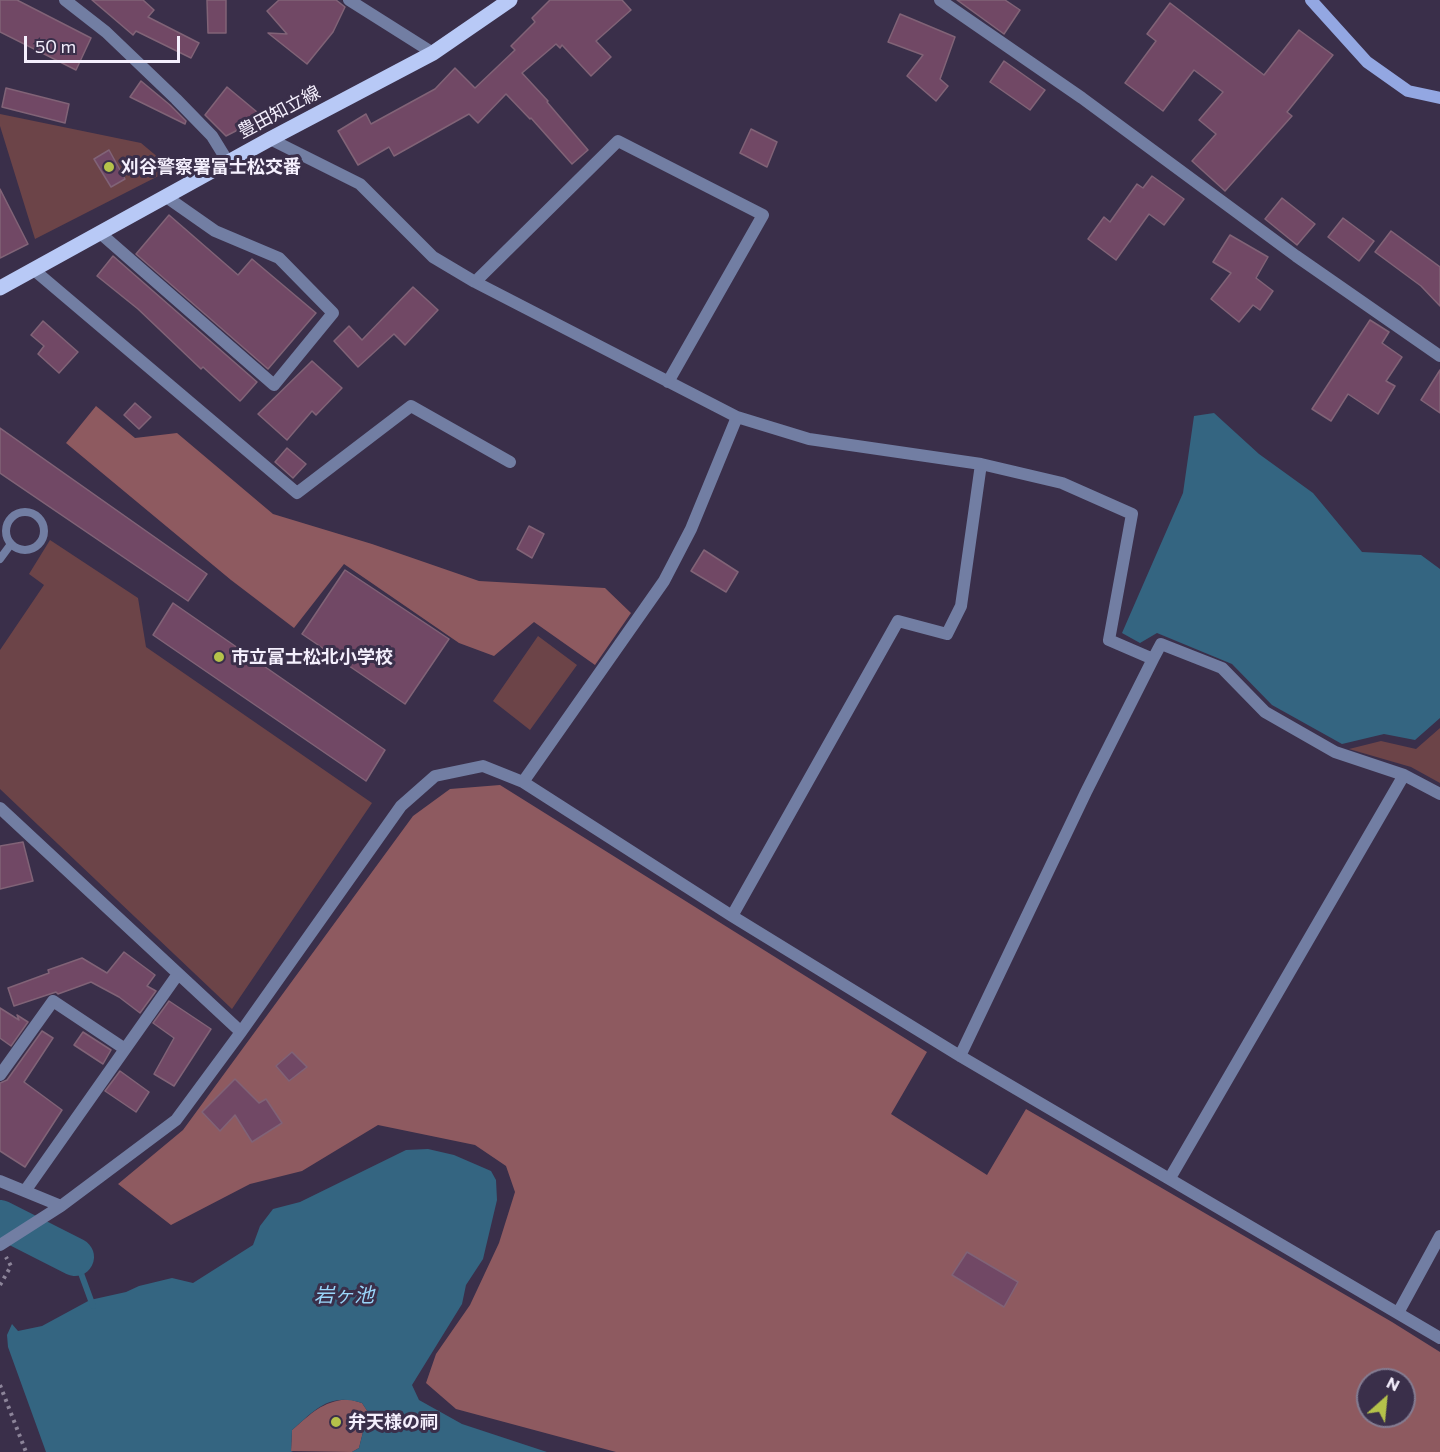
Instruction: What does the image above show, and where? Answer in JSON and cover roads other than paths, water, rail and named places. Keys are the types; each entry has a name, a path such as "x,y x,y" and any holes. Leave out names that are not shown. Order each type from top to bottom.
{"main road":[{"name":"豊田知立線","path":"0,288 270,139 433,53 510,0"},
{"path":"1311,0 1367,62 1408,91 1440,98"}],"street":[{"path":"65,0 106,32 176,99 212,136 228,162"},
{"path":"940,0 1082,98 1296,256 1440,356"},
{"path":"358,2 433,53"},
{"path":"270,139 360,184 433,257 475,282 737,417 809,439 981,464 1062,483 1132,514 1109,640 1153,658"},
{"path":"475,282 618,141 763,215 668,382"},
{"path":"100,233 274,385 333,314 279,258 215,231 165,196"},
{"path":"34,270 297,493 411,406 510,462"},
{"path":"523,782 664,581 691,529 737,417"},
{"path":"732,916 898,621 947,634 961,606 981,464"},
{"path":"960,1056 1086,792 1161,644 1222,668 1265,712 1335,752 1404,775 1440,794"},
{"path":"3,1251 176,1120 401,806 435,776 483,766 523,782 732,916 960,1056 1440,1338"},
{"path":"1170,1178 1404,775"},
{"path":"0,808 241,1032"},
{"path":"25,1191 178,974"},
{"path":"0,1075 53,1001 125,1049"},
{"path":"0,1181 61,1206"},
{"path":"1398,1313 1440,1236"}],"lane":[{"path":"26,511 42,520 45,533 39,544 28,549 16,548 11,544 6,532 14,515 26,511"},
{"path":"0,559 11,544"}],"water":[{"path":"1214,413 1259,454 1313,493 1362,552 1421,555 1440,569 1440,718 1415,740 1384,734 1342,744 1272,705 1232,664 1157,633 1140,643 1122,633 1183,493 1194,416"},
{"name":"岩ヶ池","path":"428,1149 454,1155 491,1171 496,1180 497,1200 483,1259 466,1285 462,1304 412,1385 419,1400 462,1424 547,1452 352,1452 359,1448 368,1412 362,1403 340,1400 323,1405 292,1430 291,1451 293,1452 46,1452 8,1347 7,1335 12,1324 18,1331 42,1326 90,1300 172,1278 193,1283 253,1245 260,1226 273,1209 300,1202 406,1150"}],"waterway":[{"path":"0,1219 75,1257"},
{"path":"75,1257 93,1306"}],"place":[{"name":"刈谷警察署富士松交番","path":"109,167"},
{"name":"市立富士松北小学校","path":"219,657"},
{"name":"弁天様の祠","path":"336,1422"}]}
